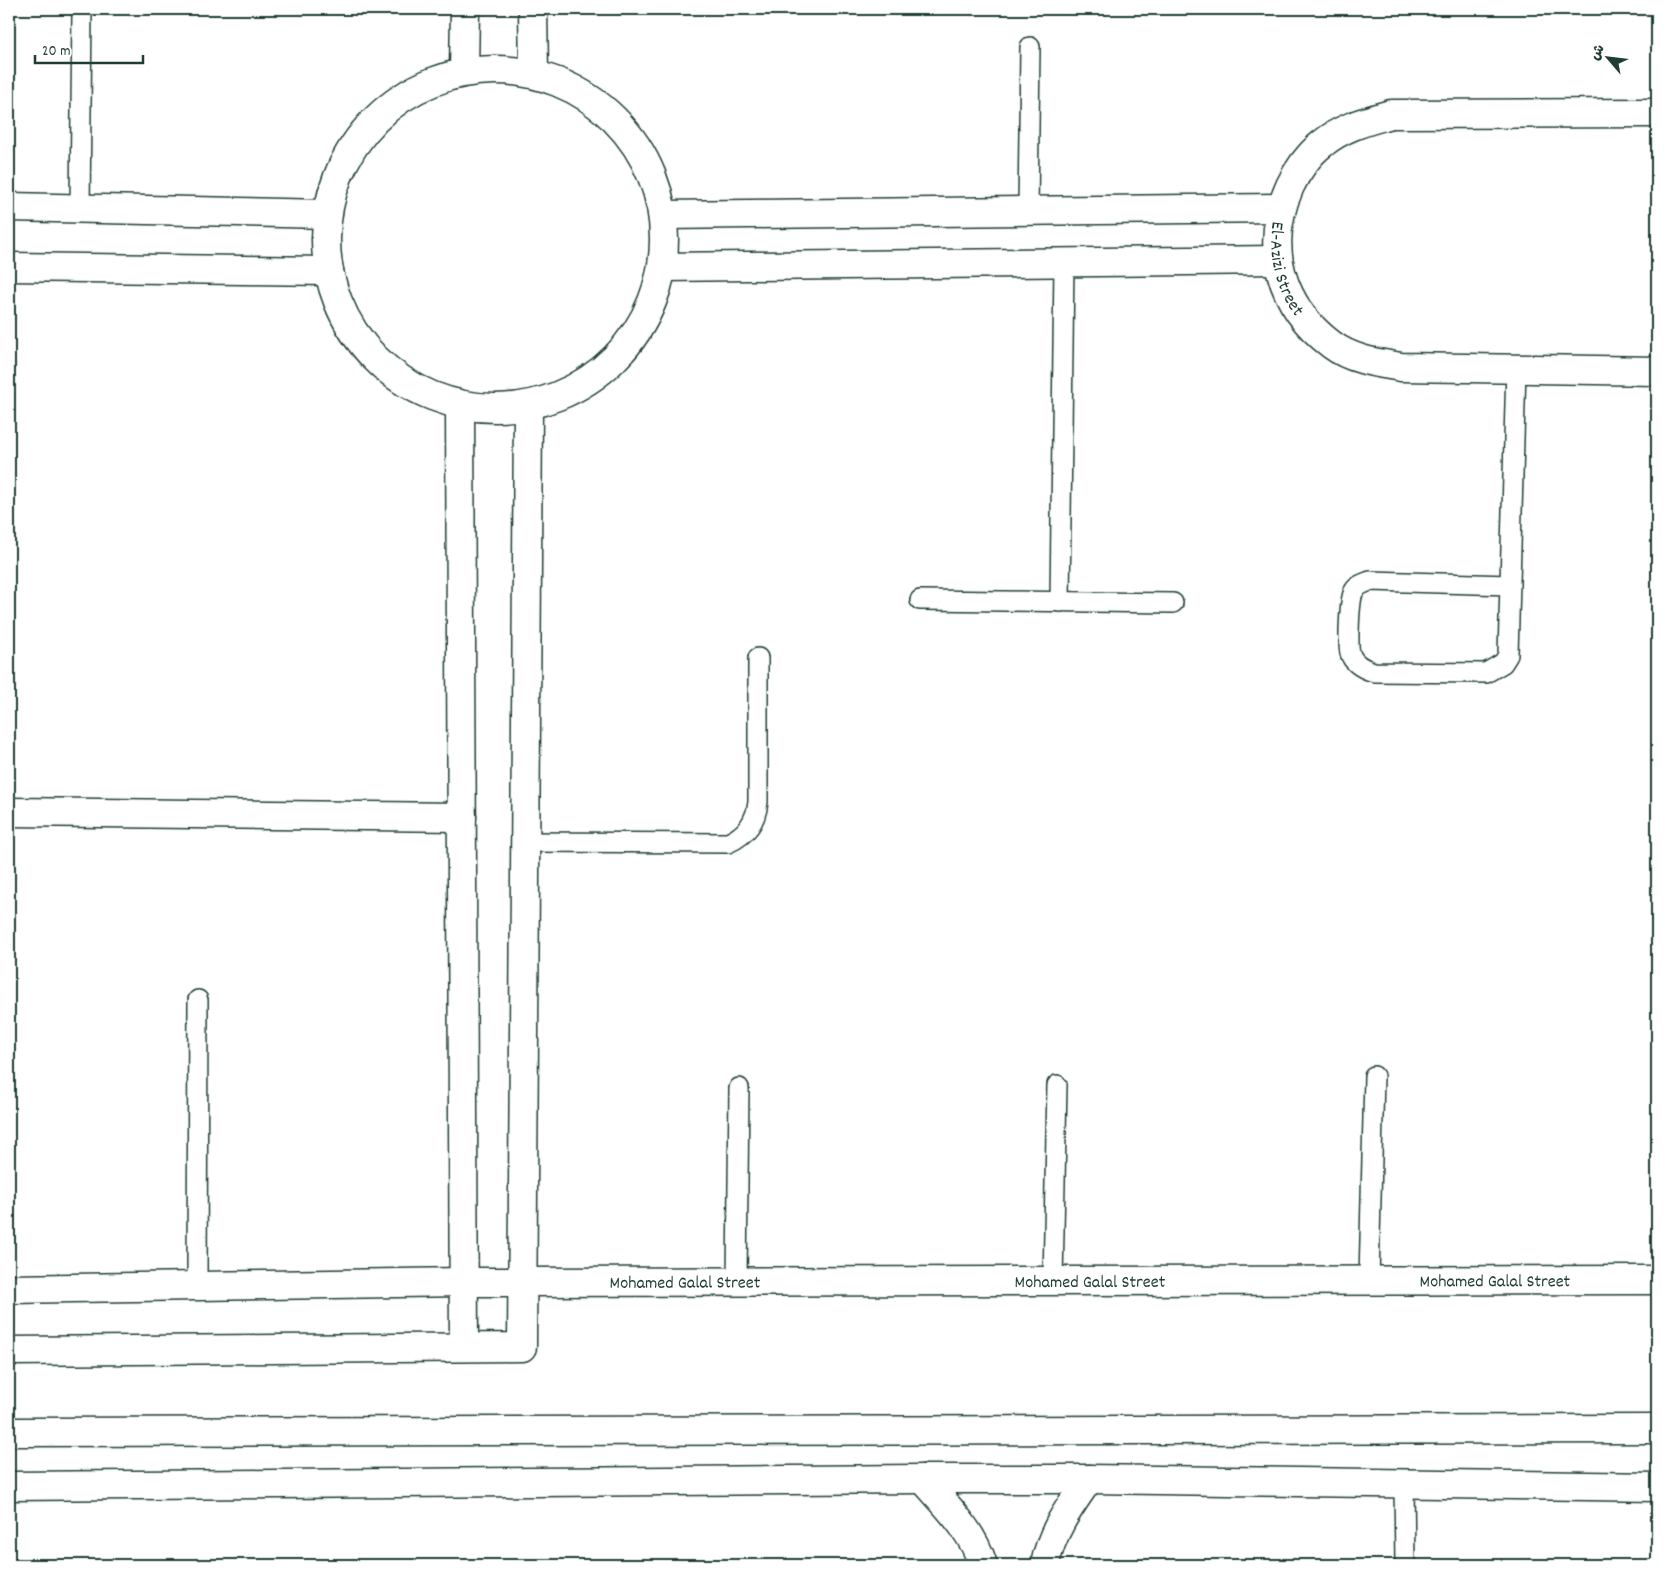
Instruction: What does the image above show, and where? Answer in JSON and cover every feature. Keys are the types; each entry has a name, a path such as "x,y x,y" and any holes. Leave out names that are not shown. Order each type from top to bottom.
{"street":[{"path":"464,72 465,9"},
{"path":"533,9 534,73"},
{"path":"499,69 534,73 572,87 606,109 634,140 653,175 664,215 663,267 647,316 617,358 576,389 528,406 494,409 460,406 422,393 388,372 361,343 341,309 329,271 326,242 328,214 339,173 360,138 389,107 424,85 464,72 499,69"},
{"name":"El-Azizi Street","path":"1657,113 1401,114 1354,124 1321,144 1297,173 1280,208 1277,234 1278,260 1288,293 1307,323 1334,346 1366,361 1401,367 1657,371"},
{"path":"9,207 328,214"},
{"path":"664,215 1280,208"},
{"path":"663,267 1278,260"},
{"path":"9,267 329,271"},
{"path":"460,406 464,1347"},
{"path":"9,1351 522,1347 528,406"},
{"path":"9,812 462,817"},
{"name":"Mohamed Galal Street","path":"9,1289 465,1282 1657,1280"},
{"path":"9,1432 1657,1429"},
{"path":"922,1478 957,1517 972,1539 983,1565"},
{"path":"9,1486 922,1478 1657,1487"},
{"path":"1045,1565 1053,1536 1065,1512 1089,1479"}],"lane":[{"path":"80,209 82,9"},
{"path":"1028,211 1030,48"},
{"path":"1060,602 1064,262"},
{"path":"1510,585 1370,581 1361,584 1354,591 1351,603 1350,654 1356,663 1364,669 1374,672 1486,673 1495,670 1508,655 1510,585 1516,368"},
{"path":"920,600 1173,603"},
{"path":"525,842 728,843 740,838 756,815 758,802 758,658"},
{"path":"197,1286 198,1000"},
{"path":"1369,1280 1374,1076"},
{"path":"1053,1280 1057,1085"},
{"path":"738,1282 739,1088"},
{"path":"1404,1484 1404,1565"}]}
